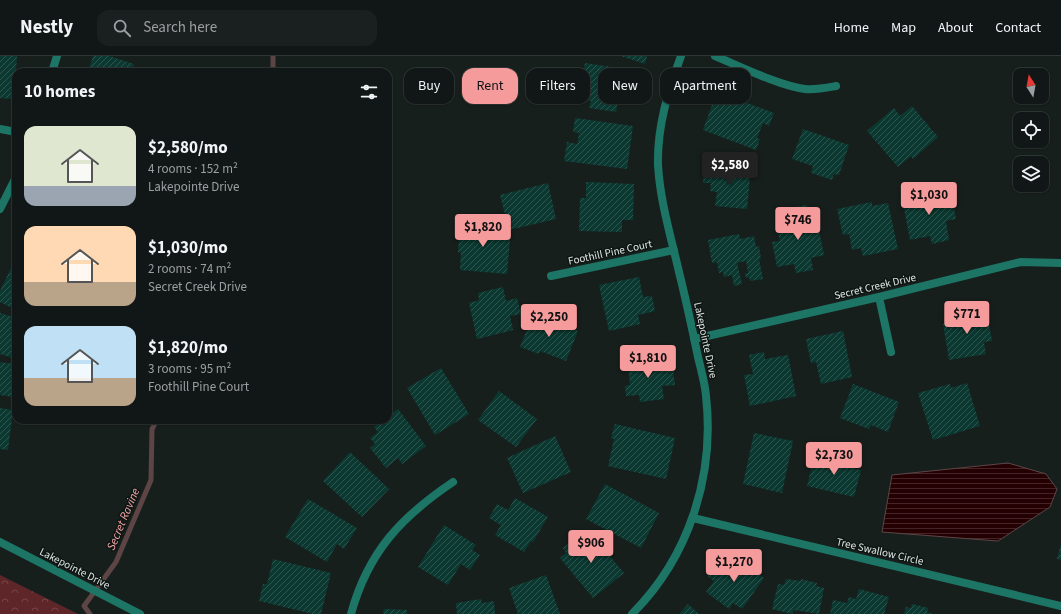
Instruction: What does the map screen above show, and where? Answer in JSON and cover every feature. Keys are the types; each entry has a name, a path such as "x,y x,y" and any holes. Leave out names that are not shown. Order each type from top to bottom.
{"street":[{"path":"53,68 57,56"},
{"name":"Lakepointe Drive","path":"632,614 663,576 684,540 693,518 703,476 708,442 706,394 661,192 658,165 659,137 664,108 681,56"},
{"path":"715,56 785,84 804,89 820,89 836,86"},
{"path":"0,130 12,132"},
{"path":"0,209 12,185"},
{"name":"Foothill Pine Court","path":"551,276 674,250"},
{"name":"Secret Creek Drive","path":"694,339 879,297 1021,262 1061,263"},
{"path":"879,297 891,352"},
{"path":"351,614 366,572 376,554 388,538 431,497 453,482"},
{"name":"Tree Swallow Circle","path":"693,518 1061,606"},
{"name":"Lakepointe Drive","path":"0,542 139,614"}],"green space":[{"path":"0,575 78,614 0,614"}],"shaded area":[{"path":"1008,463 1046,474 1057,489 1050,507 998,541 882,532 892,475"}],"building":[{"path":"0,56 17,56 16,68 12,68 12,99 0,98"},
{"path":"93,56 109,56 134,64 132,68 89,68"},
{"path":"621,56 647,56 645,64"},
{"path":"585,63 618,68 598,68 598,104 617,104 616,112 589,108 591,101 590,68 584,68"},
{"path":"712,104 750,104 774,113 769,126 763,123 757,138 760,139 756,150 703,130"},
{"path":"912,106 938,137 913,159 911,156 898,167 867,131 894,108 900,116"},
{"path":"575,118 633,126 627,169 564,161 567,142 577,144 579,133 573,132"},
{"path":"803,129 849,145 839,175 834,174 832,180 811,173 813,166 792,159"},
{"path":"725,165 751,167 747,209 715,206 717,192 710,191 711,183 703,183 704,169 724,171"},
{"path":"586,182 634,184 633,220 622,220 622,232 579,231 580,198 586,198"},
{"path":"548,183 556,219 509,230 500,195"},
{"path":"945,189 947,199 952,198 956,219 946,221 949,240 932,244 930,236 910,240 902,198"},
{"path":"872,202 872,206 888,203 898,249 863,256 861,248 852,250 849,234 843,235 837,209"},
{"path":"807,205 810,222 817,221 824,255 811,258 813,270 796,273 794,264 777,267 772,242 780,241 777,229 787,226 784,209"},
{"path":"460,220 501,223 499,239 510,240 507,274 460,270 461,253 458,252"},
{"path":"739,234 740,239 754,236 756,247 759,246 761,259 759,259 763,279 750,281 749,277 746,278 745,273 748,273 746,261 737,263 742,284 734,286 732,275 724,277 723,272 719,273 717,262 712,263 708,240"},
{"path":"12,266 12,308 0,302 0,291"},
{"path":"639,277 643,297 652,296 655,311 638,315 640,324 609,331 599,285"},
{"path":"503,287 506,301 517,298 521,314 510,316 513,330 477,339 469,303 479,300 478,293"},
{"path":"973,307 976,321 988,318 992,341 984,342 986,354 949,360 943,324 957,322 955,310"},
{"path":"0,313 12,317 12,358 0,354"},
{"path":"533,314 578,331 566,361 540,351 539,354 520,347"},
{"path":"843,331 852,377 821,384 816,362 811,363 806,339"},
{"path":"764,352 765,359 788,355 796,396 750,406 744,375 753,374 749,355"},
{"path":"659,356 661,370 673,369 675,385 662,386 664,399 640,402 639,395 626,396 625,386 630,385 627,359"},
{"path":"0,362 12,364 12,397 0,395"},
{"path":"441,368 469,414 435,435 407,388"},
{"path":"967,383 980,426 933,440 918,393 950,384 951,388"},
{"path":"853,384 899,402 888,432 871,425 869,429 840,418"},
{"path":"499,391 537,419 516,447 478,420"},
{"path":"0,408 12,410 12,418 8,450 0,449"},
{"path":"398,409 426,446 402,464 398,458 386,468 370,448 375,444 370,438 378,432 374,427 378,424 392,424 392,414"},
{"path":"615,424 675,438 666,479 608,466 614,439 611,438"},
{"path":"754,433 793,441 782,493 743,484"},
{"path":"555,436 571,472 523,493 507,458"},
{"path":"350,452 389,489 362,517 323,481"},
{"path":"815,454 848,461 847,467 861,470 854,497 807,486"},
{"path":"605,484 659,513 641,548 586,519"},
{"path":"515,498 548,517 533,542 531,541 524,552 495,535 501,525 489,518 497,504 508,510"},
{"path":"308,499 357,528 344,549 337,544 327,562 285,537"},
{"path":"444,525 476,545 472,550 480,555 470,570 461,564 448,585 418,567"},
{"path":"587,529 624,573 593,598 560,558 566,553 563,548"},
{"path":"1061,544 1061,560 1057,559"},
{"path":"733,556 764,578 742,609 733,603 729,609 706,592 714,581 707,576 717,563 724,568"},
{"path":"273,559 331,573 321,614 313,614 259,601 263,584 267,584"},
{"path":"546,575 560,614 518,614 509,588"},
{"path":"786,579 801,581 801,579 817,583 816,586 824,588 819,614 794,610 792,614 772,609 778,584 784,585"},
{"path":"859,589 889,597 884,614 830,614 833,600 847,603 849,597 856,599"},
{"path":"481,599 482,603 494,601 495,614 457,614 456,603"},
{"path":"688,604 699,614 679,614"},
{"path":"912,604 928,608 927,612 933,614 904,614 906,607 911,608"},
{"path":"384,609 407,610 407,614 383,614"}],"waterway":[{"name":"Secret Ravine","path":"273,56 273,68"},
{"name":"Secret Ravine","path":"90,614 84,606 116,562 151,480 152,429 155,424"}]}
